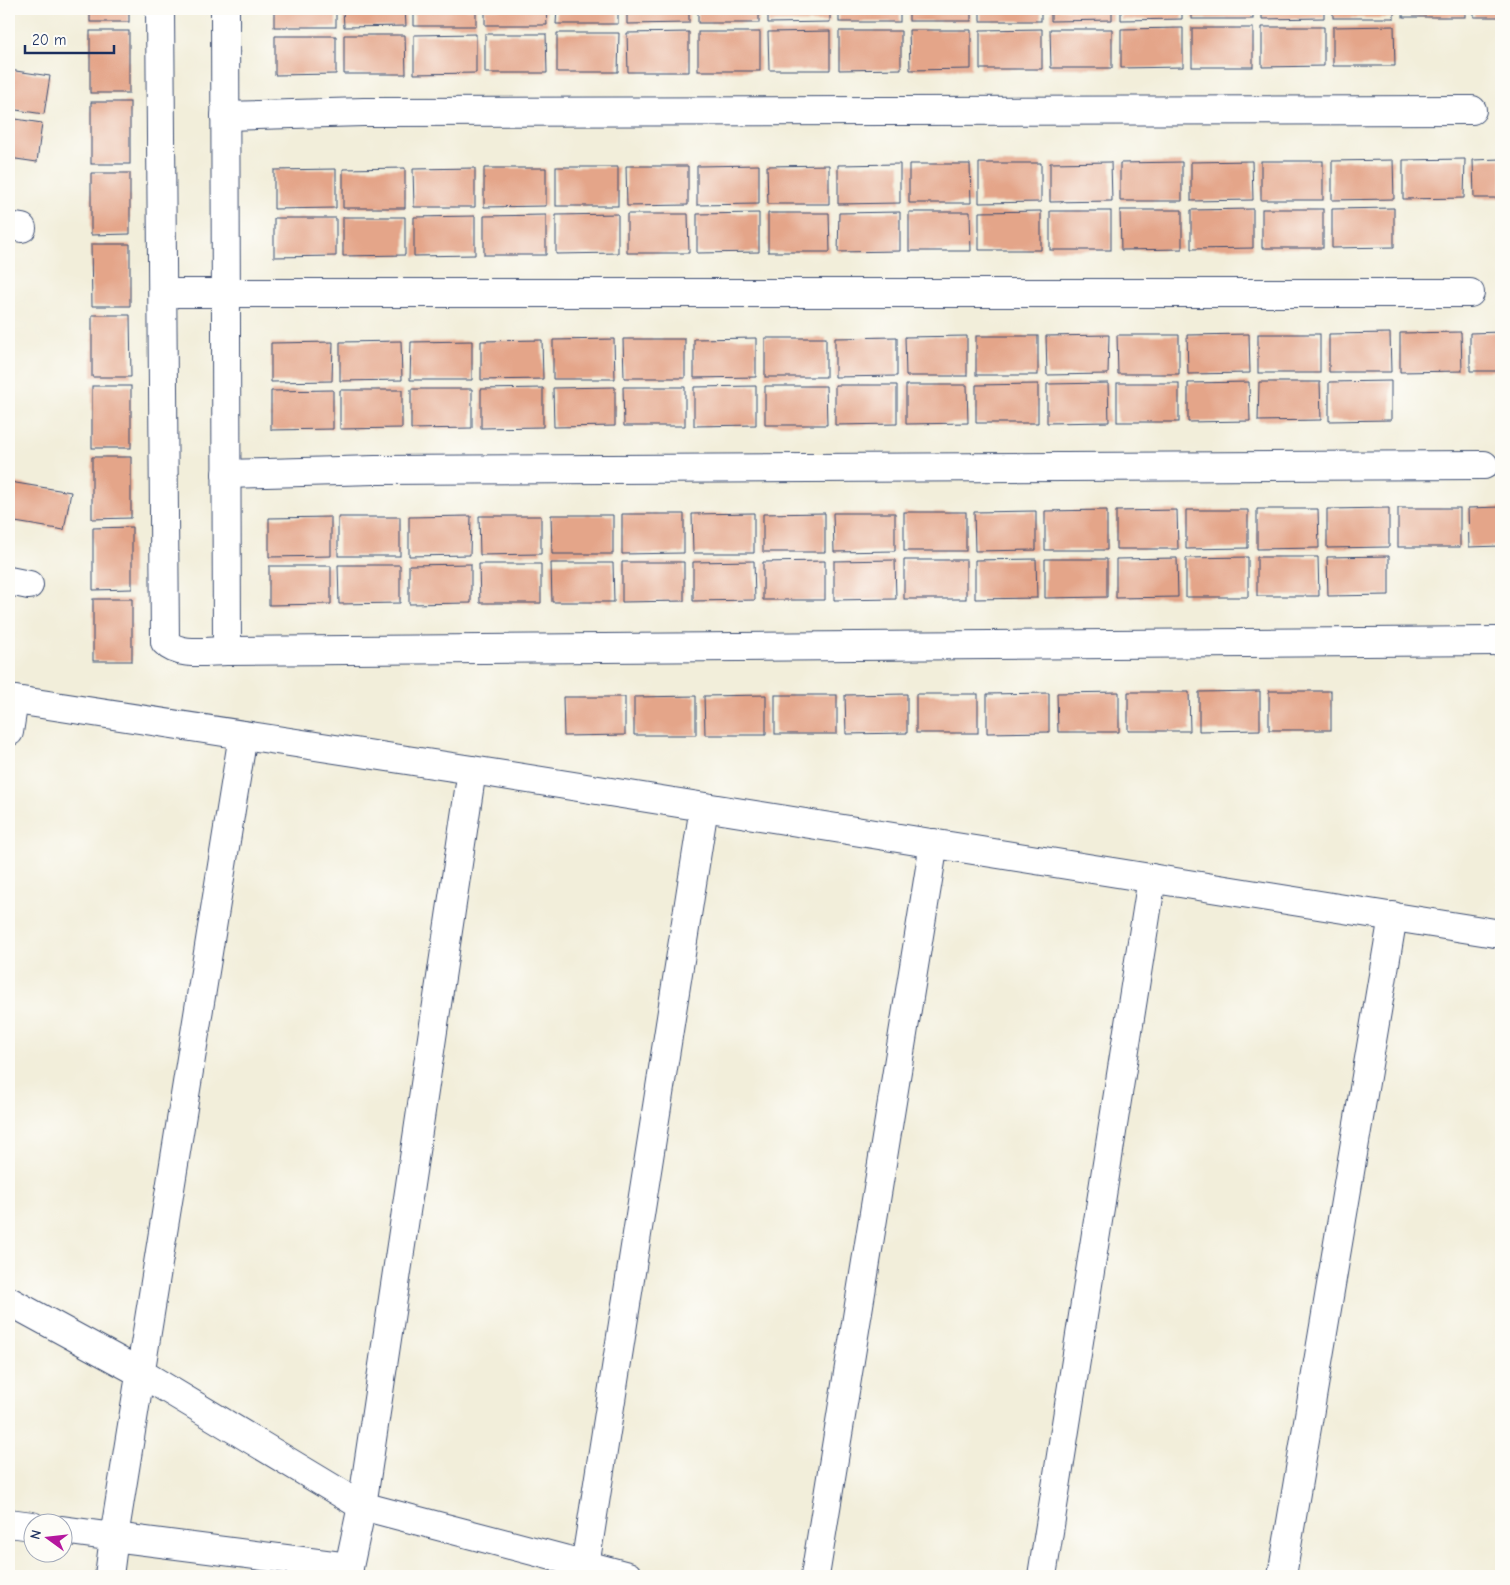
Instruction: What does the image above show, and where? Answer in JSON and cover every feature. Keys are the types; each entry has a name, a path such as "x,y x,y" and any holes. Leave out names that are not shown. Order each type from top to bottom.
{"street":[{"path":"160,9 165,642 178,651 1497,642"},
{"path":"224,9 227,651"},
{"path":"225,116 364,112 1472,110"},
{"path":"162,294 1470,292"},
{"path":"226,474 375,470 1484,465"},
{"path":"9,732 11,700 472,770 1501,934"},
{"path":"109,1576 243,735"},
{"path":"72,1531 349,1572 362,1506 472,770"},
{"path":"585,1566 704,807"},
{"path":"815,1576 934,844"},
{"path":"1042,1576 1152,878"},
{"path":"1282,1576 1393,916"},
{"path":"9,1301 141,1373 362,1506 628,1576"},
{"path":"9,1523 22,1525"}],"building":[{"path":"90,9 129,9 129,22 90,22"},
{"path":"274,9 336,9 336,27 274,27"},
{"path":"343,9 405,9 406,26 344,27"},
{"path":"414,9 476,9 476,26 414,26"},
{"path":"485,9 546,9 547,25 485,25"},
{"path":"557,9 618,9 618,24 556,24"},
{"path":"627,9 689,9 689,23 627,24"},
{"path":"698,9 759,9 759,23 698,23"},
{"path":"768,9 830,9 830,22 768,23"},
{"path":"839,9 900,9 900,22 839,22"},
{"path":"909,9 971,9 971,21 909,21"},
{"path":"980,9 1041,9 1041,21 980,21"},
{"path":"1051,9 1112,9 1112,20 1051,21"},
{"path":"1121,9 1182,9 1182,19 1121,20"},
{"path":"1192,9 1253,9 1253,19 1192,19"},
{"path":"1262,9 1324,9 1324,18 1262,19"},
{"path":"1333,9 1394,9 1394,18 1333,18"},
{"path":"1403,9 1465,9 1465,17 1403,17"},
{"path":"1474,9 1501,9 1501,17 1474,17"},
{"path":"1394,26 1395,66 1333,66 1333,27"},
{"path":"1262,27 1324,27 1324,66 1262,67"},
{"path":"1183,28 1183,67 1121,68 1121,29"},
{"path":"1192,28 1253,28 1253,67 1192,67"},
{"path":"1042,29 1042,69 980,69 980,30"},
{"path":"1050,29 1112,29 1112,68 1051,68"},
{"path":"909,30 971,30 971,69 910,70"},
{"path":"90,31 129,31 129,93 90,93"},
{"path":"830,31 830,70 769,70 768,32"},
{"path":"839,31 901,31 901,69 839,70"},
{"path":"689,32 689,72 628,72 627,33"},
{"path":"698,32 760,32 760,71 698,71"},
{"path":"557,33 619,33 618,72 557,72"},
{"path":"476,34 476,73 414,74 414,35"},
{"path":"485,34 546,34 547,73 485,73"},
{"path":"344,35 405,35 406,74 344,74"},
{"path":"275,36 336,36 336,74 275,75"},
{"path":"9,70 50,76 44,114 9,109"},
{"path":"91,102 130,102 130,164 91,164"},
{"path":"9,118 42,123 37,162 9,158"},
{"path":"1465,159 1464,198 1403,199 1403,160"},
{"path":"1501,159 1501,198 1474,198 1473,160"},
{"path":"1393,160 1394,199 1332,200 1332,161"},
{"path":"1252,161 1253,200 1191,201 1191,162"},
{"path":"1261,161 1323,161 1323,200 1261,200"},
{"path":"1111,162 1112,201 1050,202 1050,163"},
{"path":"1182,162 1182,201 1120,201 1120,163"},
{"path":"979,163 1041,163 1041,202 979,203"},
{"path":"900,164 900,203 838,204 838,165"},
{"path":"909,164 970,164 971,203 909,203"},
{"path":"759,165 759,204 697,205 697,166"},
{"path":"829,165 829,204 768,204 767,166"},
{"path":"626,166 688,166 688,205 627,206"},
{"path":"556,167 618,167 618,206 556,206"},
{"path":"405,168 405,208 343,208 343,169"},
{"path":"475,168 475,207 414,207 413,169"},
{"path":"484,168 546,168 546,206 484,207"},
{"path":"336,169 336,208 274,209 274,170"},
{"path":"91,173 130,173 130,234 91,235"},
{"path":"1394,208 1394,247 1332,248 1332,209"},
{"path":"1253,209 1253,248 1191,249 1191,210"},
{"path":"1262,209 1323,209 1323,248 1262,248"},
{"path":"1120,210 1182,210 1182,249 1121,250"},
{"path":"1041,211 1041,250 979,250 979,212"},
{"path":"1050,211 1111,211 1111,250 1050,250"},
{"path":"900,212 900,251 838,252 839,213"},
{"path":"909,212 970,212 971,251 909,251"},
{"path":"759,213 759,252 697,253 697,214"},
{"path":"768,213 829,213 830,252 768,252"},
{"path":"618,214 618,253 556,254 556,215"},
{"path":"627,214 688,214 689,253 627,253"},
{"path":"546,215 546,255 484,255 484,216"},
{"path":"475,216 475,255 414,256 414,217"},
{"path":"343,217 405,217 405,255 343,256"},
{"path":"274,218 336,218 336,256 274,257"},
{"path":"91,244 130,244 130,306 92,306"},
{"path":"92,315 130,315 131,377 92,377"},
{"path":"1461,332 1462,371 1400,372 1400,333"},
{"path":"1501,332 1501,371 1470,371 1470,333"},
{"path":"1390,333 1391,372 1329,372 1329,334"},
{"path":"1249,334 1250,373 1188,374 1187,335"},
{"path":"1258,334 1320,334 1320,373 1258,373"},
{"path":"1109,335 1108,374 1047,375 1046,336"},
{"path":"1117,335 1179,335 1179,374 1118,374"},
{"path":"967,336 967,376 906,376 905,337"},
{"path":"976,336 1038,336 1038,375 976,375"},
{"path":"897,337 897,376 835,377 835,338"},
{"path":"756,338 756,377 694,378 694,339"},
{"path":"765,338 826,338 826,377 765,377"},
{"path":"614,339 615,379 553,379 553,340"},
{"path":"623,339 685,339 685,378 624,378"},
{"path":"542,340 543,379 481,380 481,341"},
{"path":"401,341 402,380 340,381 340,342"},
{"path":"472,341 472,380 410,380 411,342"},
{"path":"333,342 332,381 271,382 271,343"},
{"path":"1391,381 1391,420 1329,421 1329,382"},
{"path":"1249,382 1250,421 1188,422 1188,383"},
{"path":"1259,382 1320,382 1321,420 1258,421"},
{"path":"1108,383 1109,422 1047,423 1047,384"},
{"path":"1117,383 1179,383 1179,422 1117,422"},
{"path":"1038,384 1038,423 976,423 976,385"},
{"path":"835,385 897,385 897,424 835,425"},
{"path":"906,385 967,385 968,423 906,424"},
{"path":"92,386 131,386 131,448 92,448"},
{"path":"756,386 756,425 694,426 694,387"},
{"path":"765,386 826,386 827,425 765,425"},
{"path":"615,387 615,426 554,427 553,388"},
{"path":"623,387 685,387 685,426 624,426"},
{"path":"543,388 543,427 481,428 481,389"},
{"path":"411,389 472,389 472,428 411,429"},
{"path":"333,390 333,429 271,430 271,391"},
{"path":"340,390 402,390 402,428 340,429"},
{"path":"92,457 131,457 131,518 92,519"},
{"path":"10,482 71,492 64,530 9,521"},
{"path":"1501,507 1501,546 1469,547 1468,508"},
{"path":"1389,508 1389,547 1327,548 1327,509"},
{"path":"1398,508 1460,508 1460,547 1398,547"},
{"path":"1257,509 1318,509 1319,548 1257,549"},
{"path":"1107,510 1107,550 1045,550 1045,511"},
{"path":"1177,510 1178,549 1116,549 1116,511"},
{"path":"1186,510 1248,510 1248,548 1186,549"},
{"path":"1036,511 1036,550 975,551 974,512"},
{"path":"904,512 966,512 966,551 904,551"},
{"path":"754,513 754,553 693,553 692,514"},
{"path":"825,513 825,552 763,552 763,514"},
{"path":"833,513 895,513 895,551 834,552"},
{"path":"622,514 684,514 684,553 622,554"},
{"path":"551,515 613,515 613,554 552,554"},
{"path":"471,516 470,555 409,556 409,517"},
{"path":"479,516 541,516 541,554 480,555"},
{"path":"331,517 331,556 269,557 269,518"},
{"path":"338,517 400,517 400,556 338,556"},
{"path":"132,527 132,589 93,590 93,528"},
{"path":"1389,556 1389,595 1328,596 1327,557"},
{"path":"1248,557 1248,597 1186,597 1186,558"},
{"path":"1257,557 1318,557 1319,596 1257,596"},
{"path":"1177,558 1178,597 1116,598 1116,559"},
{"path":"1036,559 1037,598 975,599 975,560"},
{"path":"1045,559 1107,559 1107,597 1045,598"},
{"path":"895,560 896,599 834,600 834,561"},
{"path":"904,560 966,560 966,599 904,599"},
{"path":"754,561 755,600 693,601 693,562"},
{"path":"825,561 825,600 763,600 763,562"},
{"path":"622,562 684,562 684,601 622,602"},
{"path":"551,563 613,563 614,602 552,602"},
{"path":"471,564 471,603 409,604 409,565"},
{"path":"479,564 541,564 541,603 480,603"},
{"path":"338,565 400,565 400,603 339,604"},
{"path":"269,566 331,566 331,604 269,605"},
{"path":"93,599 132,599 132,661 93,661"},
{"path":"1260,691 1260,730 1199,731 1199,692"},
{"path":"1269,691 1331,691 1331,730 1269,730"},
{"path":"1119,692 1119,732 1058,732 1057,693"},
{"path":"1128,692 1189,692 1190,731 1128,731"},
{"path":"1049,693 1049,732 987,733 987,694"},
{"path":"907,694 907,733 846,734 845,695"},
{"path":"916,694 978,694 978,733 916,733"},
{"path":"766,695 766,735 705,735 704,696"},
{"path":"775,695 837,695 837,734 775,734"},
{"path":"696,696 696,735 634,735 634,697"},
{"path":"563,697 625,697 625,735 564,736"}]}
